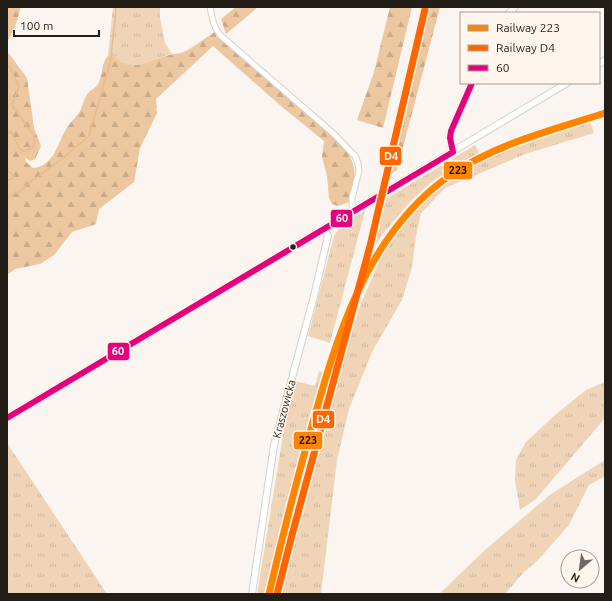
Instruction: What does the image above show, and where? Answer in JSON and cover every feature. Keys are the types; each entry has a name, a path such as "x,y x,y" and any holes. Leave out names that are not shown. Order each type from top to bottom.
{"street":[{"path":"210,7 214,25 220,34 334,134 355,156 359,171 352,198 352,204 355,211"},
{"path":"453,152 450,138 451,131 472,84"},
{"path":"7,418 386,193 565,84"},
{"name":"Kraszowicka","path":"252,594 274,445 314,296 328,236 324,229"}],"green space":[{"path":"7,7 21,7 16,24 7,43"},
{"path":"113,7 160,7 160,18 165,43 172,54 135,65 128,65 121,62 114,56 108,56"},
{"path":"236,7 258,7 226,34 221,19"},
{"path":"390,7 412,7 383,128 357,120 374,72"},
{"path":"423,7 440,7 397,170 382,180"},
{"path":"216,31 216,36 343,146 352,161 355,173 349,202 338,206 332,204 329,198 327,176 322,157 324,141 281,106 213,46 156,99 157,113 140,148 134,182 99,209 96,224 72,232 54,255 40,264 15,269 7,275 7,51 27,78 34,128 41,146 35,159 31,161 25,158 26,162 33,168 45,163 54,154 67,128 80,111 87,94 98,84 104,62 108,56 114,56 127,64 139,65 168,55 184,52"},
{"path":"590,122 594,133 525,154 445,188 421,213 412,267 402,300 372,352 349,409 337,460 321,594 280,594 338,376 360,306 385,248 402,222 422,199 443,181 473,162"},
{"path":"475,145 479,153 452,168 430,183 409,203 382,235 355,283 376,205"},
{"path":"365,211 330,343 308,336 334,236 343,223"},
{"path":"319,371 324,373 304,443 266,594 257,594 285,423 295,381 315,386"},
{"path":"605,382 605,418 536,499 520,510 515,480 516,460 526,442 555,415 586,390"},
{"path":"7,443 107,594 7,594"},
{"path":"605,460 605,476 589,485 569,525 505,594 439,594 485,550 551,494"}],"waterway":[{"path":"7,197 19,192 89,136 110,63 116,7"},
{"path":"7,65 11,69 19,87 12,105 34,136 35,143 32,148 23,151 19,148 12,133 9,132 7,135"},
{"path":"7,171 14,176 7,180"}],"rail line":[{"name":"D4","path":"277,594 370,246 425,9"},
{"name":"223","path":"269,594 308,440 329,366 356,294 394,229 419,201 449,176 485,155 505,146 605,113"}],"transit line":[{"name":"60","path":"453,152 450,138 451,131 472,84"},
{"name":"60","path":"7,418 453,152"}]}
